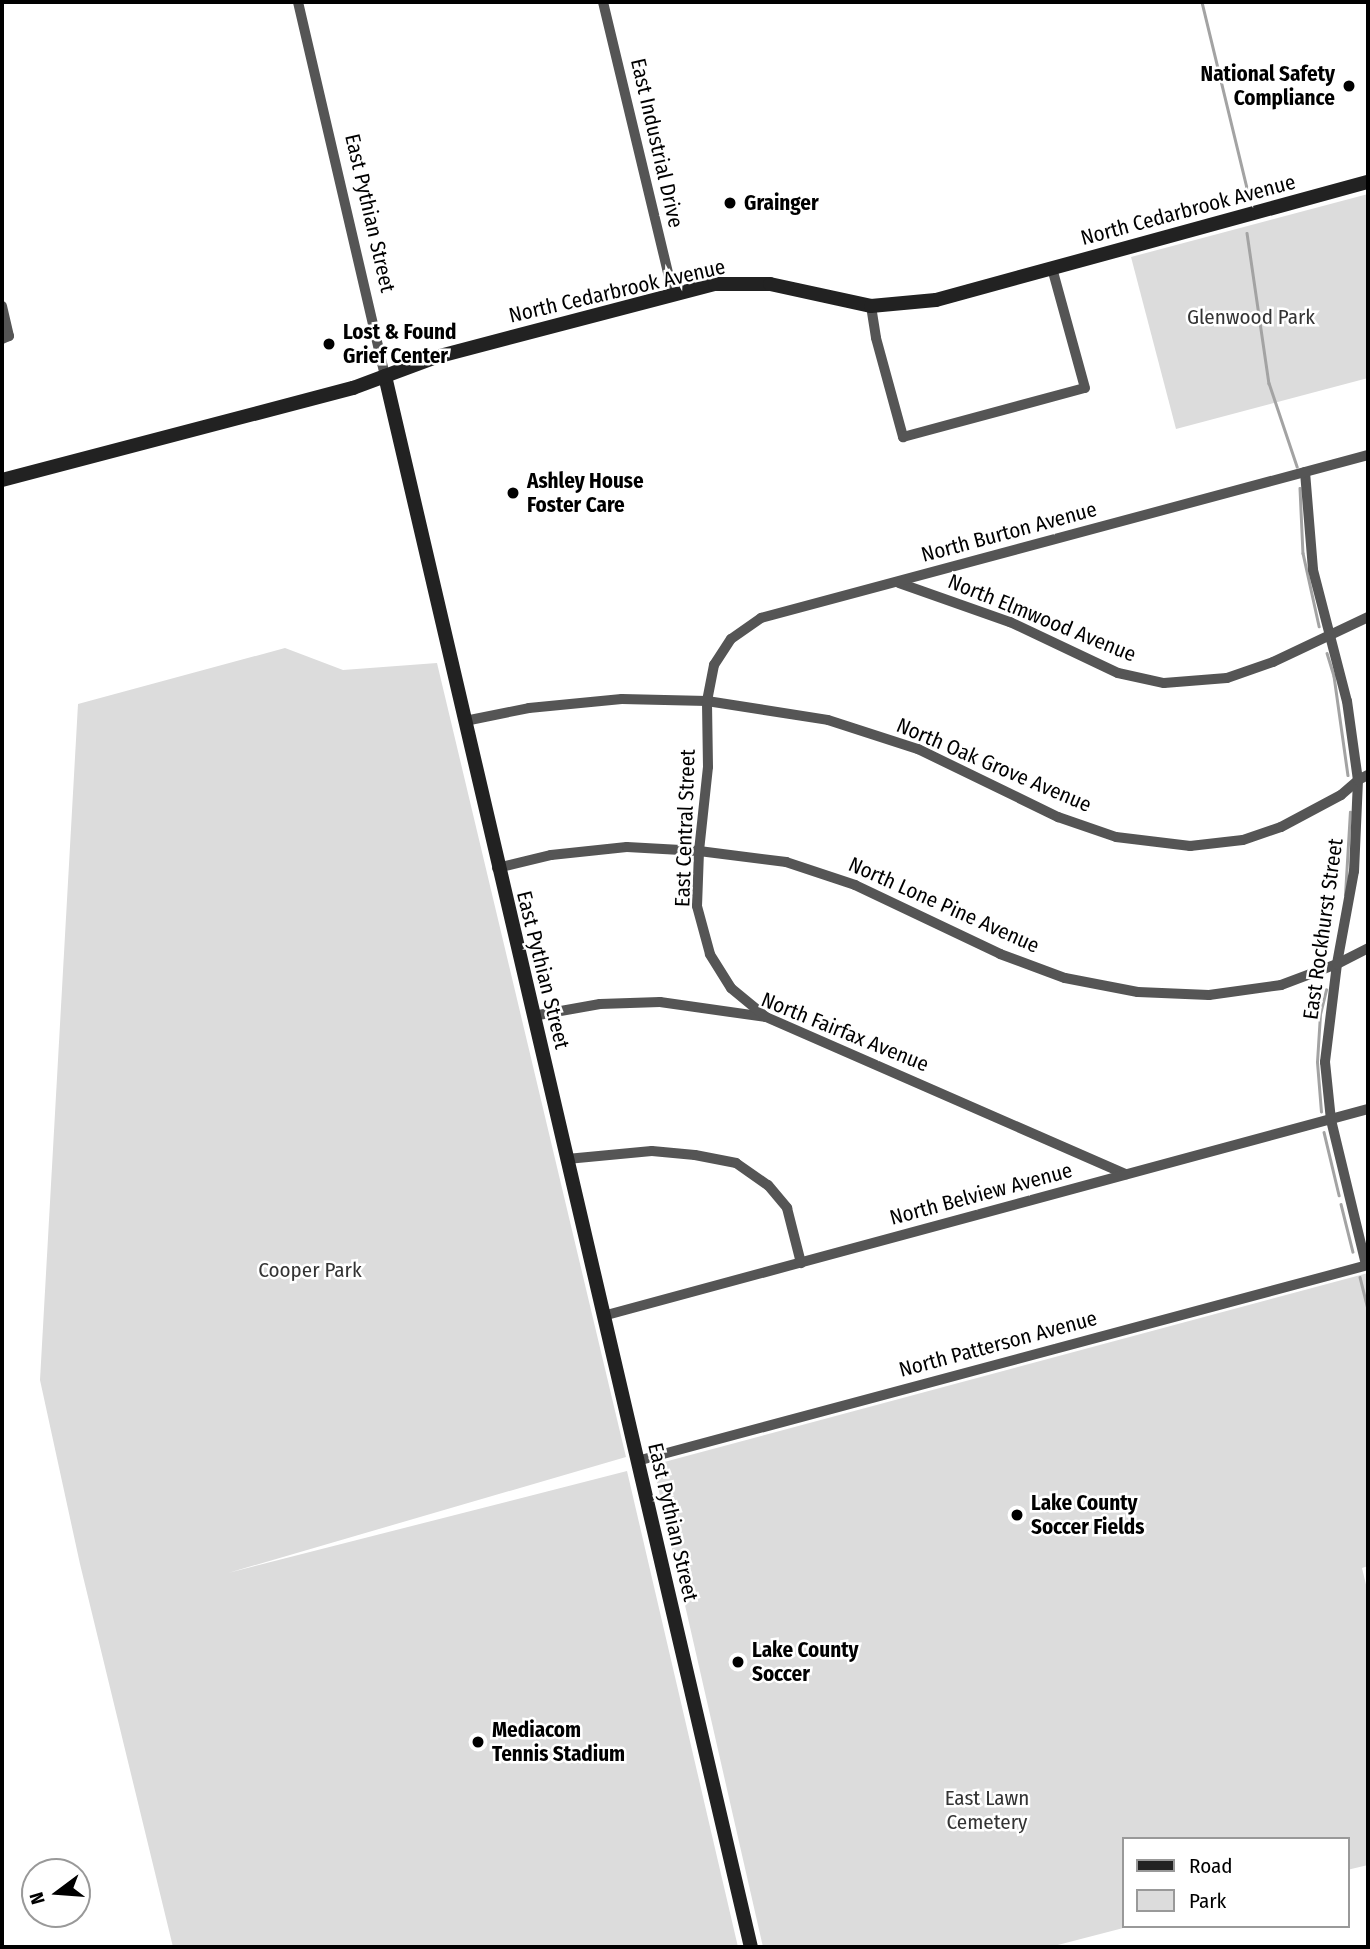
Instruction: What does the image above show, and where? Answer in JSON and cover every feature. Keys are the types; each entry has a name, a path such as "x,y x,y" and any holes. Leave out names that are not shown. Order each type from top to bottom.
{"street":[{"name":"East Pythian Street","path":"298,2 497,868 751,1947"},
{"name":"East Industrial Drive","path":"603,2 673,294"},
{"name":"North Cedarbrook Avenue","path":"2,481 353,388 436,357 715,284 770,284 871,306 936,300 1368,182"},
{"path":"871,306 876,338 903,437 1085,387 1052,268"},
{"path":"2,306 9,336 2,339"},
{"name":"North Burton Avenue","path":"707,701 714,665 731,639 761,618 1368,455"},
{"name":"East Rockhurst Street","path":"1305,472 1313,570 1347,701 1363,778 1354,871 1337,964 1325,1062 1331,1120 1367,1265"},
{"path":"934,573 934,595"},
{"name":"North Elmwood Avenue","path":"899,582 1010,622 1118,673 1164,683 1227,678 1273,662 1328,633 1368,617"},
{"name":"North Oak Grove Avenue","path":"465,721 529,708 622,699 707,701 828,720 918,749 1058,817 1116,837 1190,845 1243,840 1282,827 1340,795 1363,778"},
{"name":"East Central Street","path":"707,701 708,767 699,851 697,906 710,954 731,988 766,1017"},
{"name":"North Lone Pine Avenue","path":"497,868 551,855 627,848 699,851 786,862 855,885 1000,954 1065,978 1138,992 1209,995 1281,985 1337,964 1368,947"},
{"path":"727,1009 731,988"},
{"name":"North Fairfax Avenue","path":"533,1016 600,1004 660,1002 727,1009 766,1017 1126,1174"},
{"name":"North Belview Avenue","path":"603,1316 1368,1109"},
{"path":"567,1159 652,1151 695,1154 736,1163 768,1185 788,1208 801,1263"},
{"name":"North Patterson Avenue","path":"638,1461 1367,1265"}],"green space":[{"name":"Glenwood Park","path":"1368,194 1368,378 1176,429 1131,257"},
{"name":"Cooper Park","path":"285,648 343,670 437,663 626,1457 228,1573 627,1471 738,1947 173,1947 80,1564 40,1380 78,704"},
{"name":"East Lawn Cemetery","path":"1368,1273 1368,1566 1362,1568 1368,1593 1368,1865 1349,1870 1349,1837 1122,1837 1123,1928 1050,1947 763,1947 653,1465"}],"waterway":[{"path":"1202,2 1249,196"},
{"path":"1247,233 1269,383 1297,466"},
{"path":"1300,488 1303,553 1319,626"},
{"path":"1327,653 1334,676 1348,775"},
{"path":"1345,895 1350,812"},
{"path":"1321,1112 1317,1062 1320,1014 1326,990"},
{"path":"1324,1132 1339,1195"},
{"path":"1341,1204 1353,1252"},
{"path":"1360,1277 1368,1308"},
{"path":"1368,1462 1368,1494"}],"place":[{"name":"National Safety Compliance","path":"1349,86"},
{"name":"Grainger","path":"730,203"},
{"name":"Lost & Found Grief Center","path":"329,344"},
{"name":"Ashley House Foster Care","path":"513,493"},
{"name":"Lake County Soccer Fields","path":"1017,1515"},
{"name":"Lake County Soccer","path":"738,1662"},
{"name":"Mediacom Tennis Stadium","path":"478,1742"}]}
